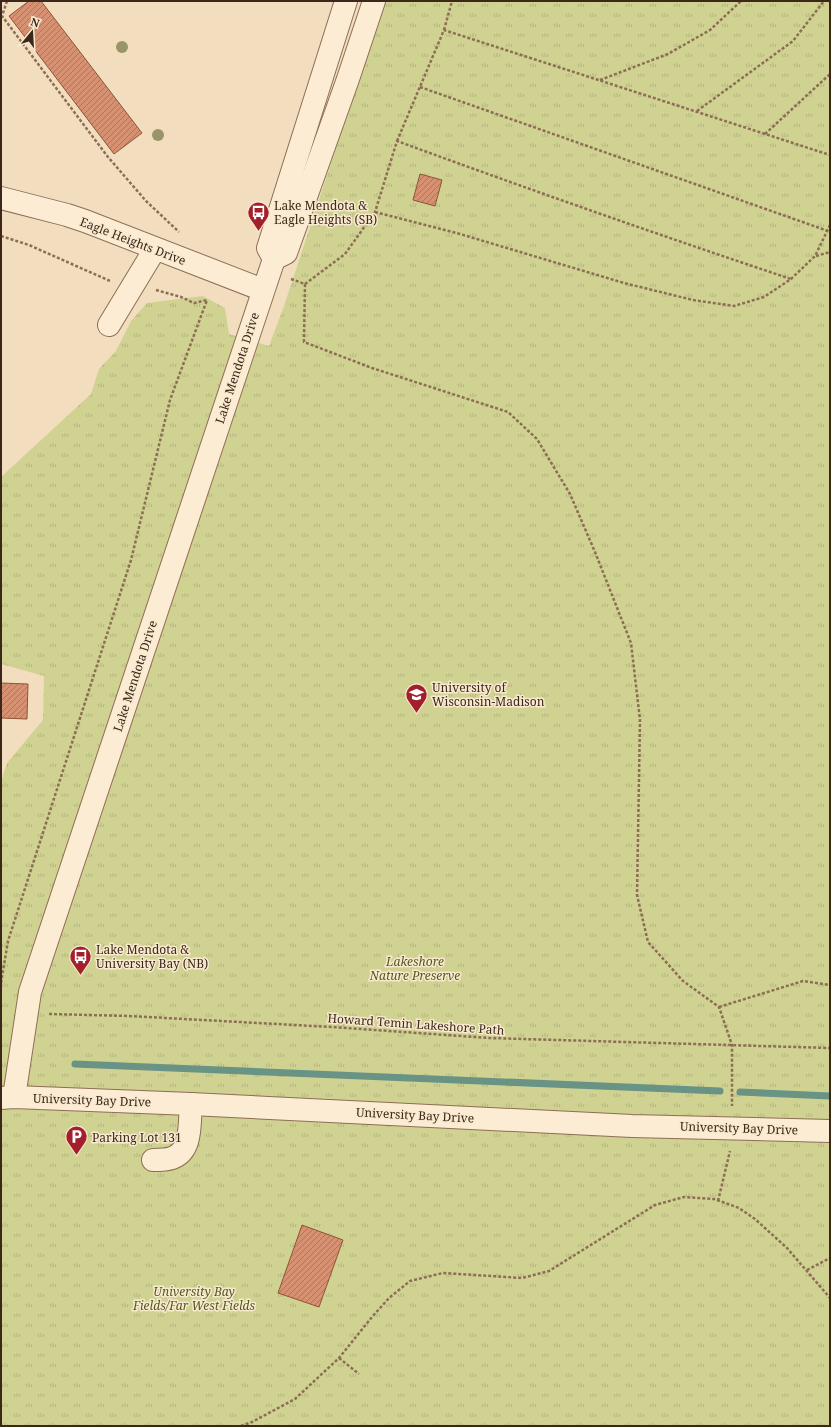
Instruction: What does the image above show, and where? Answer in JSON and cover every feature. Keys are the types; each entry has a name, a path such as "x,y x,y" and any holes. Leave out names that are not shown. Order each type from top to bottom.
{"street":[{"path":"269,273 268,248 346,1"},
{"path":"269,273 286,253 374,1"},
{"name":"Eagle Heights Drive","path":"1,198 67,215 155,249 269,273"},
{"path":"110,325 155,249"},
{"name":"Lake Mendota Drive","path":"8,1098 30,992 269,273"},
{"name":"University Bay Drive","path":"8,1098 191,1104 632,1126 830,1131"},
{"path":"153,1160 172,1158 183,1152 188,1144 191,1104"}],"path":[{"path":"7,1 2,16 108,157 146,201 184,237"},
{"path":"305,284 345,254 375,212 397,141 444,30 452,1"},
{"path":"600,80 668,54 710,30 741,1"},
{"path":"696,112 793,40 824,1"},
{"path":"444,30 830,155"},
{"path":"765,134 830,74"},
{"path":"420,87 828,231"},
{"path":"397,141 527,189 680,242 791,278"},
{"path":"375,212 460,234 624,283 693,300 734,306 764,297 791,278 816,256 830,225"},
{"path":"1,236 57,257 109,281 152,288 181,297 194,303 207,300 170,400 131,560 5,949 1,983"},
{"path":"816,256 830,252"},
{"path":"269,273 305,284"},
{"path":"305,284 304,342 372,368 508,412 537,439 570,494 631,643 640,720 637,895 648,942 683,981 719,1007 732,1046 730,1155 718,1201"},
{"path":"1,947 5,949"},
{"path":"719,1007 803,981 830,985"},
{"name":"Howard Temin Lakeshore Path","path":"27,1010 54,1014 129,1016 489,1038 830,1048"},
{"path":"241,1426 252,1422 295,1399 339,1358 389,1298 410,1281 443,1273 522,1278 549,1271 655,1205 684,1198 718,1201 739,1208 755,1219 787,1248 830,1298"},
{"path":"807,1270 830,1258"},
{"path":"339,1358 359,1374"}],"green space":[{"name":"Lakeshore Nature Preserve","path":"384,1 830,1 830,1426 1,1426 1,782 7,763 43,720 44,676 1,664 1,477 91,394 99,369 116,351 131,321 147,303 203,296 225,308 229,334 269,346 284,306"}],"building":[{"path":"29,1 41,1 142,133 114,154 9,16"},
{"path":"420,174 442,180 435,206 413,200"},
{"path":"1,683 28,684 27,719 1,718"},
{"path":"302,1225 343,1240 319,1307 278,1293"}],"waterway":[{"path":"75,1064 720,1091"},
{"path":"740,1092 830,1096"}],"place":[{"name":"Lake Mendota & Eagle Heights (SB)","path":"258,232"},
{"name":"University of Wisconsin-Madison","path":"416,714"},
{"name":"Lake Mendota & University Bay (NB)","path":"80,976"},
{"name":"Parking Lot 131","path":"76,1156"}],"park label":[{"name":"University Bay Fields/Far West Fields","path":"194,1298"}]}
